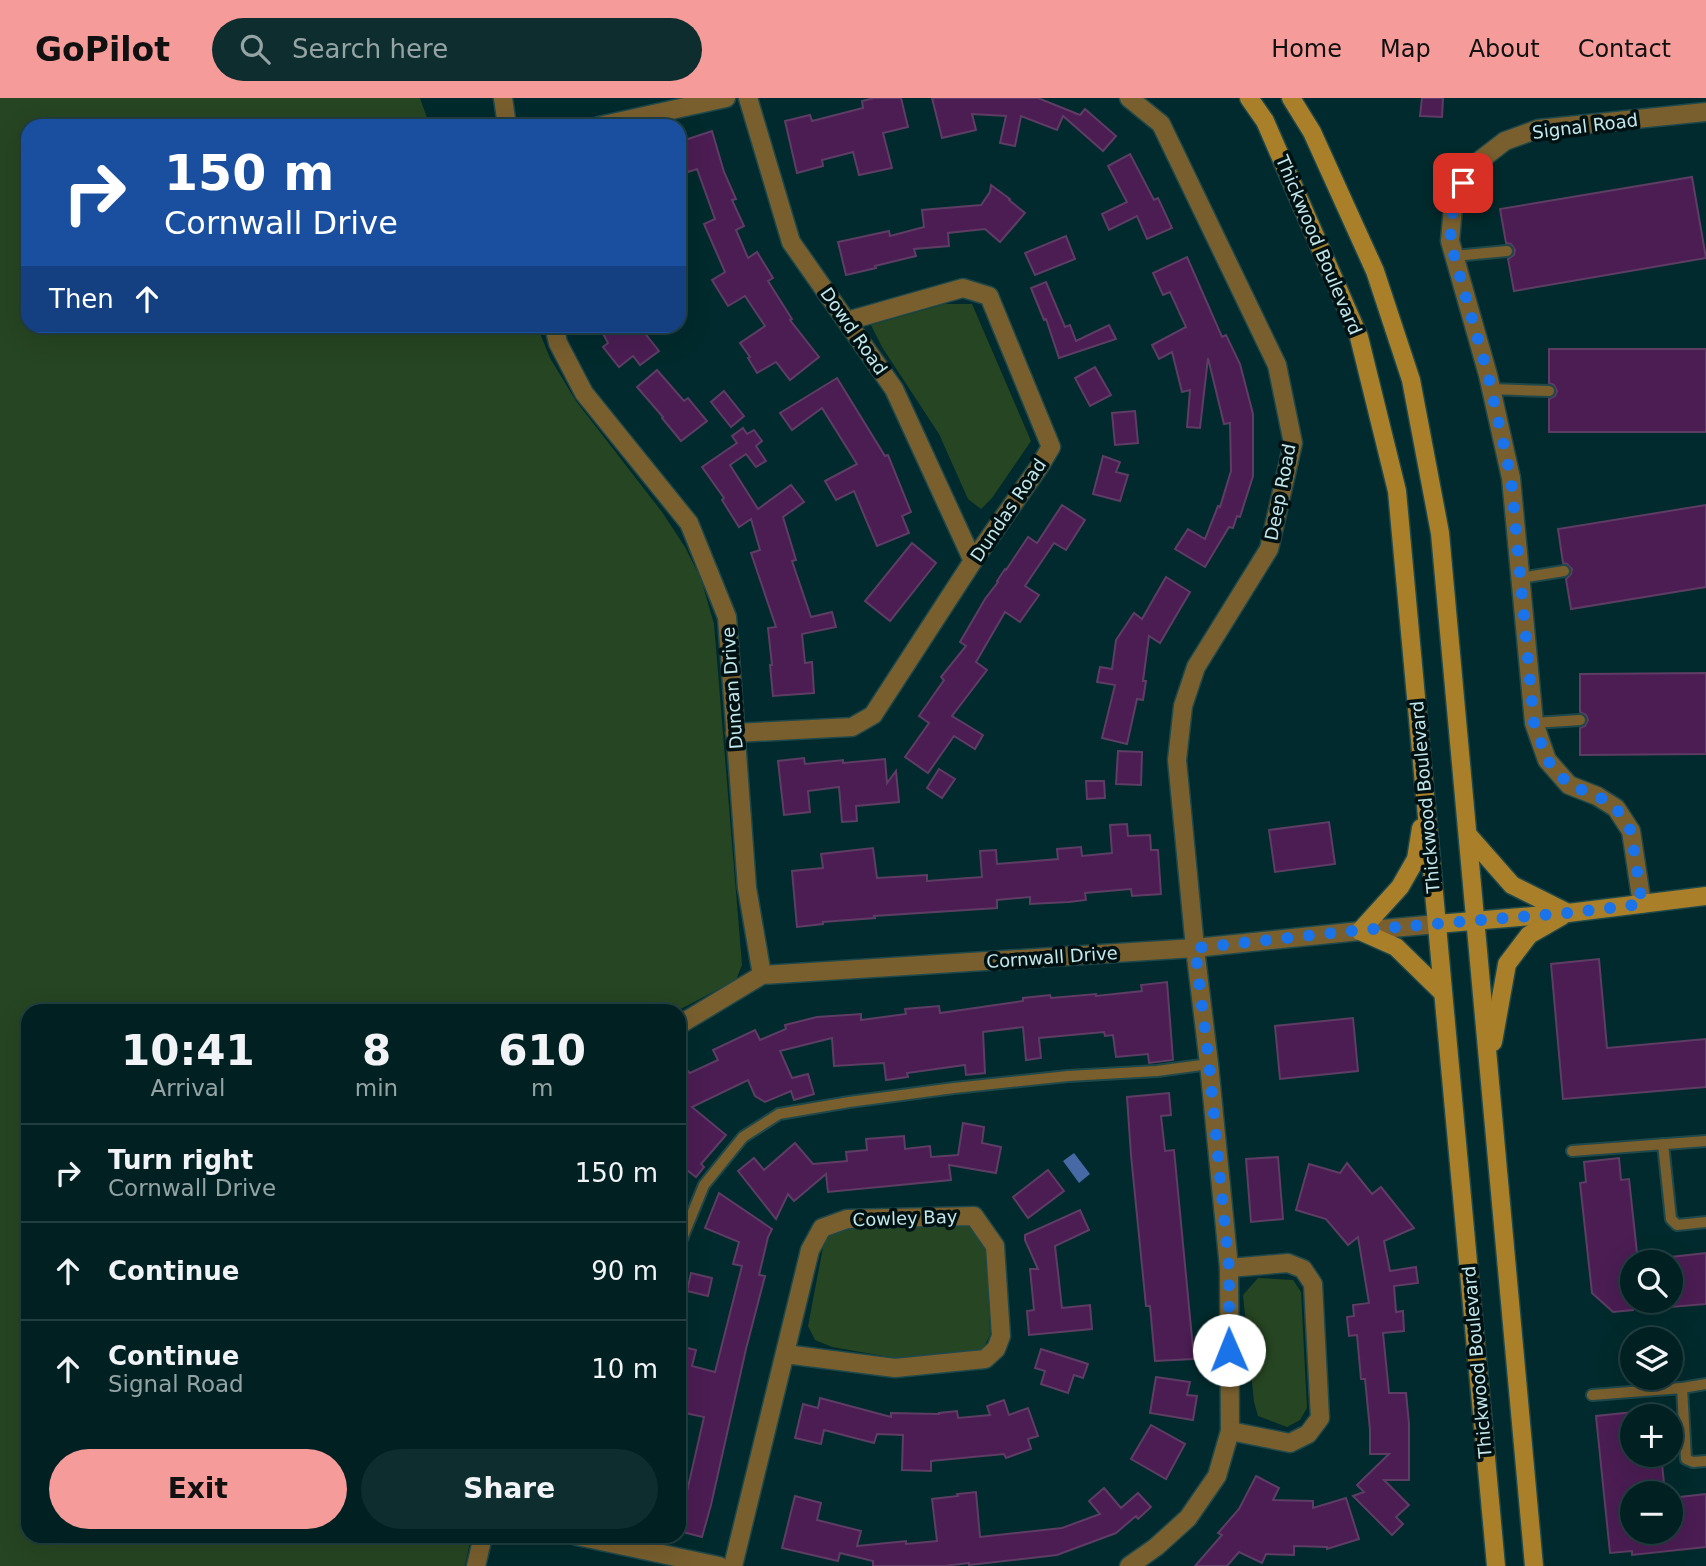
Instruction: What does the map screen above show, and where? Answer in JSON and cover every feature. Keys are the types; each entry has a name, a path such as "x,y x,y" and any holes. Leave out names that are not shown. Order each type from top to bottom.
{"main road":[{"name":"Thickwood Boulevard","path":"1249,98 1265,121 1359,337 1397,491 1496,1566"},
{"path":"1291,98 1312,132 1375,271 1411,380 1440,533 1534,1566"},
{"path":"1425,799 1416,859 1399,887 1360,930 1396,947 1443,993"},
{"path":"1468,835 1512,885 1568,913"},
{"path":"1437,924 1568,913 1706,896"},
{"path":"1489,1064 1507,964 1529,934 1568,913"}],"street":[{"path":"503,98 506,119"},
{"path":"630,119 726,98"},
{"name":"Dowd Road","path":"748,98 791,242 894,389 973,561"},
{"name":"Deep Road","path":"1129,98 1161,124 1278,365 1293,443 1269,549 1196,667 1184,706 1177,760 1229,1268 1230,1431 1217,1476 1188,1518 1156,1547 1129,1566"},
{"name":"Signal Road","path":"1642,904 1631,831 1616,808 1598,796 1569,785 1547,760 1534,723 1511,478 1491,388 1450,241 1453,207 1463,183 1479,161 1505,141 1538,129 1706,112"},
{"name":"Dundas Road","path":"735,733 852,727 873,715 1051,447 989,296 963,288 846,321"},
{"name":"Duncan Drive","path":"556,333 584,393 689,523 727,617 747,888 762,975"},
{"name":"Cornwall Drive","path":"686,1020 762,975 1195,948 1437,924"},
{"name":"Cowley Bay","path":"733,1566 810,1251 822,1228 847,1219 974,1216 995,1246 1001,1336 996,1349 985,1359 895,1368 785,1354"},
{"path":"1229,1268 1288,1263 1303,1269 1313,1284 1320,1418 1308,1434 1290,1443 1230,1431"},
{"path":"476,1566 481,1543"},
{"path":"622,1543 719,1566"}],"lane":[{"path":"1454,256 1507,251"},
{"path":"1491,388 1549,391"},
{"path":"1520,578 1564,571"},
{"path":"1534,723 1580,720"},
{"path":"686,1229 704,1185 743,1137 779,1114 954,1088 1209,1064"},
{"path":"1572,1151 1706,1140"},
{"path":"1663,1144 1671,1219 1677,1225 1706,1222"},
{"path":"1683,1388 1706,1384"},
{"path":"1592,1395 1656,1390"},
{"path":"1682,1390 1686,1459 1693,1462 1706,1461"}],"green space":[{"path":"0,98 420,98 428,119 21,119 21,333 540,333 550,358 576,401 662,512 685,547 701,579 714,624 742,965 736,980 686,1006 686,1004 21,1004 21,1543 470,1543 465,1566 0,1566"},
{"path":"945,304 972,304 1031,441 992,498 981,509 968,499 939,434 882,347 871,325"},
{"path":"970,1225 986,1244 990,1335 983,1349 901,1359 832,1347 815,1340 808,1326 824,1242 835,1229"},
{"path":"1258,1278 1293,1280 1301,1292 1307,1408 1300,1420 1287,1427 1258,1416 1254,1402 1243,1295"}],"water":[{"path":"1074,1153 1090,1174 1079,1183 1063,1161"}],"building":[{"path":"901,98 908,127 883,133 892,168 859,175 853,152 822,160 823,166 797,173 785,121 810,115 812,121 863,108 862,101"},
{"path":"932,98 1038,98 1080,115 1085,109 1116,136 1103,151 1063,116 1057,130 1021,116 1015,146 1000,143 1006,116 972,114 976,130 942,138"},
{"path":"1422,98 1443,98 1442,117 1420,116"},
{"path":"712,131 724,172 736,199 732,200 744,226 736,230 748,258 757,252 773,278 768,281 792,319 790,320 819,357 790,380 776,362 757,373 740,343 765,326 745,296 728,306 712,280 725,272 704,224 715,219 697,169 688,172 686,165 686,140"},
{"path":"1130,154 1154,200 1158,198 1172,228 1147,239 1137,216 1109,230 1102,214 1127,202 1108,166"},
{"path":"1692,177 1706,258 1514,291 1508,259 1514,255 1515,250 1511,244 1506,243 1500,209"},
{"path":"991,185 1025,213 1000,242 985,229 948,233 949,246 914,249 916,256 846,275 838,242 889,231 890,236 924,227 922,210 981,205 990,192"},
{"path":"1066,236 1075,259 1035,275 1025,253"},
{"path":"1187,257 1222,337 1226,335 1240,364 1253,414 1253,476 1240,517 1237,516 1233,528 1229,527 1205,567 1175,549 1188,529 1205,539 1218,506 1220,507 1231,471 1230,423 1224,424 1208,358 1200,428 1187,427 1190,390 1182,392 1172,352 1159,359 1152,345 1186,327 1170,292 1163,295 1153,273"},
{"path":"1046,282 1065,327 1070,325 1076,341 1109,325 1116,339 1059,358 1046,319 1044,320 1031,288"},
{"path":"603,333 645,333 659,351 640,365 633,356 619,367 603,347 608,343"},
{"path":"1549,349 1706,349 1706,432 1549,432 1549,399 1555,396 1557,391 1554,385 1549,383"},
{"path":"1095,367 1111,395 1090,406 1075,378"},
{"path":"657,370 684,401 688,398 707,421 681,441 637,387"},
{"path":"837,378 885,456 888,455 911,512 902,516 909,533 877,546 854,491 836,500 825,481 857,464 822,408 792,430 780,413"},
{"path":"724,391 744,416 731,427 711,402"},
{"path":"1135,411 1138,443 1115,445 1112,413"},
{"path":"743,428 747,434 754,430 762,441 756,446 766,461 756,467 746,454 730,465 758,509 791,485 804,502 783,517 796,560 792,561 811,617 832,612 836,627 802,634 805,663 812,662 814,693 773,696 768,628 776,627 751,553 760,550 751,519 739,527 722,500 724,498 702,467 737,443 732,436"},
{"path":"1103,456 1120,462 1116,472 1128,475 1120,501 1093,494"},
{"path":"1062,505 1085,520 1066,550 1054,543 1025,586 1039,595 1020,622 1005,612 976,662 987,670 952,716 983,735 975,749 954,736 928,773 905,757 929,723 919,716 944,680 941,677 966,646 960,642 1005,569 1028,537 1037,543"},
{"path":"1706,505 1706,587 1571,609 1566,579 1572,569 1563,563 1558,529"},
{"path":"912,543 936,563 890,621 865,601"},
{"path":"1166,577 1190,592 1160,643 1149,636 1143,700 1137,699 1127,744 1102,738 1115,685 1097,682 1100,667 1112,669 1116,640 1134,613 1142,619"},
{"path":"1706,673 1706,754 1580,755 1580,728 1585,726 1588,720 1586,715 1580,712 1580,674"},
{"path":"1118,751 1142,752 1141,785 1116,784"},
{"path":"804,758 805,764 885,759 887,783 896,771 899,802 856,806 857,821 842,822 839,787 808,791 810,812 784,815 778,761"},
{"path":"939,769 955,779 942,798 927,788"},
{"path":"1086,781 1104,781 1105,798 1087,799"},
{"path":"1329,822 1335,864 1275,872 1269,830"},
{"path":"1127,824 1128,836 1150,835 1151,850 1158,850 1161,894 1132,896 1131,889 1085,893 1086,900 1030,904 1030,897 997,900 997,908 874,916 875,918 797,927 792,871 823,868 821,854 873,848 877,878 927,875 927,881 982,877 980,851 996,850 997,864 1058,859 1057,849 1081,847 1082,856 1112,853 1110,825"},
{"path":"1599,959 1607,1048 1706,1039 1706,1087 1563,1099 1551,964"},
{"path":"1167,982 1173,1060 1149,1063 1148,1054 1116,1057 1113,1035 1105,1036 1104,1032 1039,1038 1041,1058 1026,1060 1023,1027 983,1032 985,1073 966,1075 965,1065 907,1073 908,1077 886,1080 884,1063 834,1066 832,1038 780,1051 792,1078 808,1074 814,1094 794,1100 791,1091 765,1102 755,1096 748,1080 692,1107 726,1135 701,1164 704,1167 696,1177 686,1169 686,1069 690,1073 718,1060 713,1050 755,1030 760,1040 786,1029 785,1025 817,1017 861,1014 861,1020 906,1014 905,1009 939,1006 940,1013 1050,995 1051,998 1142,991 1141,985"},
{"path":"1353,1018 1358,1071 1280,1079 1275,1026"},
{"path":"1169,1093 1171,1115 1161,1116 1165,1151 1174,1150 1194,1359 1155,1361 1150,1306 1146,1306 1127,1097"},
{"path":"963,1123 984,1127 982,1143 1001,1147 996,1173 949,1165 951,1180 828,1192 826,1174 794,1201 788,1194 776,1219 738,1171 754,1158 764,1170 795,1143 813,1164 847,1161 846,1152 867,1150 866,1139 904,1136 905,1149 930,1146 931,1157 958,1155"},
{"path":"1278,1157 1283,1219 1251,1222 1246,1159"},
{"path":"1619,1158 1621,1180 1629,1179 1637,1250 1620,1250 1620,1311 1613,1312 1592,1293 1580,1183 1586,1182 1584,1162"},
{"path":"1347,1163 1372,1194 1381,1187 1414,1228 1384,1241 1390,1271 1416,1267 1418,1283 1394,1286 1396,1312 1403,1311 1404,1331 1383,1333 1389,1393 1406,1393 1409,1424 1409,1480 1384,1480 1409,1505 1396,1517 1403,1524 1392,1535 1353,1496 1364,1492 1357,1485 1389,1454 1370,1454 1365,1379 1361,1379 1357,1335 1349,1336 1347,1317 1354,1316 1353,1305 1369,1303 1358,1237 1348,1245 1326,1219 1296,1210 1309,1164 1340,1173"},
{"path":"1048,1170 1064,1191 1028,1218 1013,1197"},
{"path":"719,1193 772,1229 759,1275 765,1276 702,1537 686,1533 686,1496 704,1417 686,1413 686,1348 696,1350 692,1366 715,1372 742,1266 733,1264 739,1242 705,1228"},
{"path":"1080,1210 1089,1230 1055,1246 1062,1308 1090,1305 1092,1329 1029,1335 1027,1311 1034,1310 1030,1269 1038,1269 1025,1235"},
{"path":"1706,1253 1706,1304 1683,1306 1683,1256"},
{"path":"691,1273 712,1278 708,1296 687,1291"},
{"path":"1041,1349 1088,1364 1083,1378 1074,1375 1068,1393 1041,1384 1045,1371 1035,1368"},
{"path":"1156,1377 1190,1382 1187,1395 1197,1396 1193,1420 1150,1413"},
{"path":"820,1398 891,1417 891,1413 939,1414 957,1411 958,1418 990,1415 987,1406 1004,1400 1009,1415 1028,1408 1038,1436 1028,1439 1031,1449 1006,1458 1004,1454 931,1461 931,1471 902,1470 903,1435 877,1434 874,1443 824,1430 821,1444 795,1438 803,1404 818,1408"},
{"path":"1620,1413 1620,1467 1662,1467 1664,1481 1620,1481 1620,1544 1683,1544 1683,1497 1706,1494 1706,1547 1632,1555 1632,1551 1610,1553 1596,1416"},
{"path":"1151,1425 1185,1444 1166,1479 1131,1459"},
{"path":"1256,1476 1279,1488 1273,1500 1313,1501 1313,1508 1346,1498 1359,1539 1327,1549 1294,1546 1294,1555 1266,1554 1262,1563 1239,1552 1227,1566 1195,1566 1222,1535 1218,1533 1239,1509"},
{"path":"1104,1488 1121,1508 1138,1493 1151,1507 1116,1533 1057,1555 969,1565 873,1566 873,1561 840,1553 838,1561 782,1548 795,1496 821,1503 817,1520 861,1531 857,1546 937,1541 932,1499 976,1492 980,1537 1062,1528 1100,1514 1089,1501"}],"route":[{"path":"1229,1350 1229,1268 1195,948 1642,904 1631,831 1616,808 1598,796 1569,785 1547,760 1534,723 1511,478 1488,375 1450,241 1453,207 1463,183"}]}
